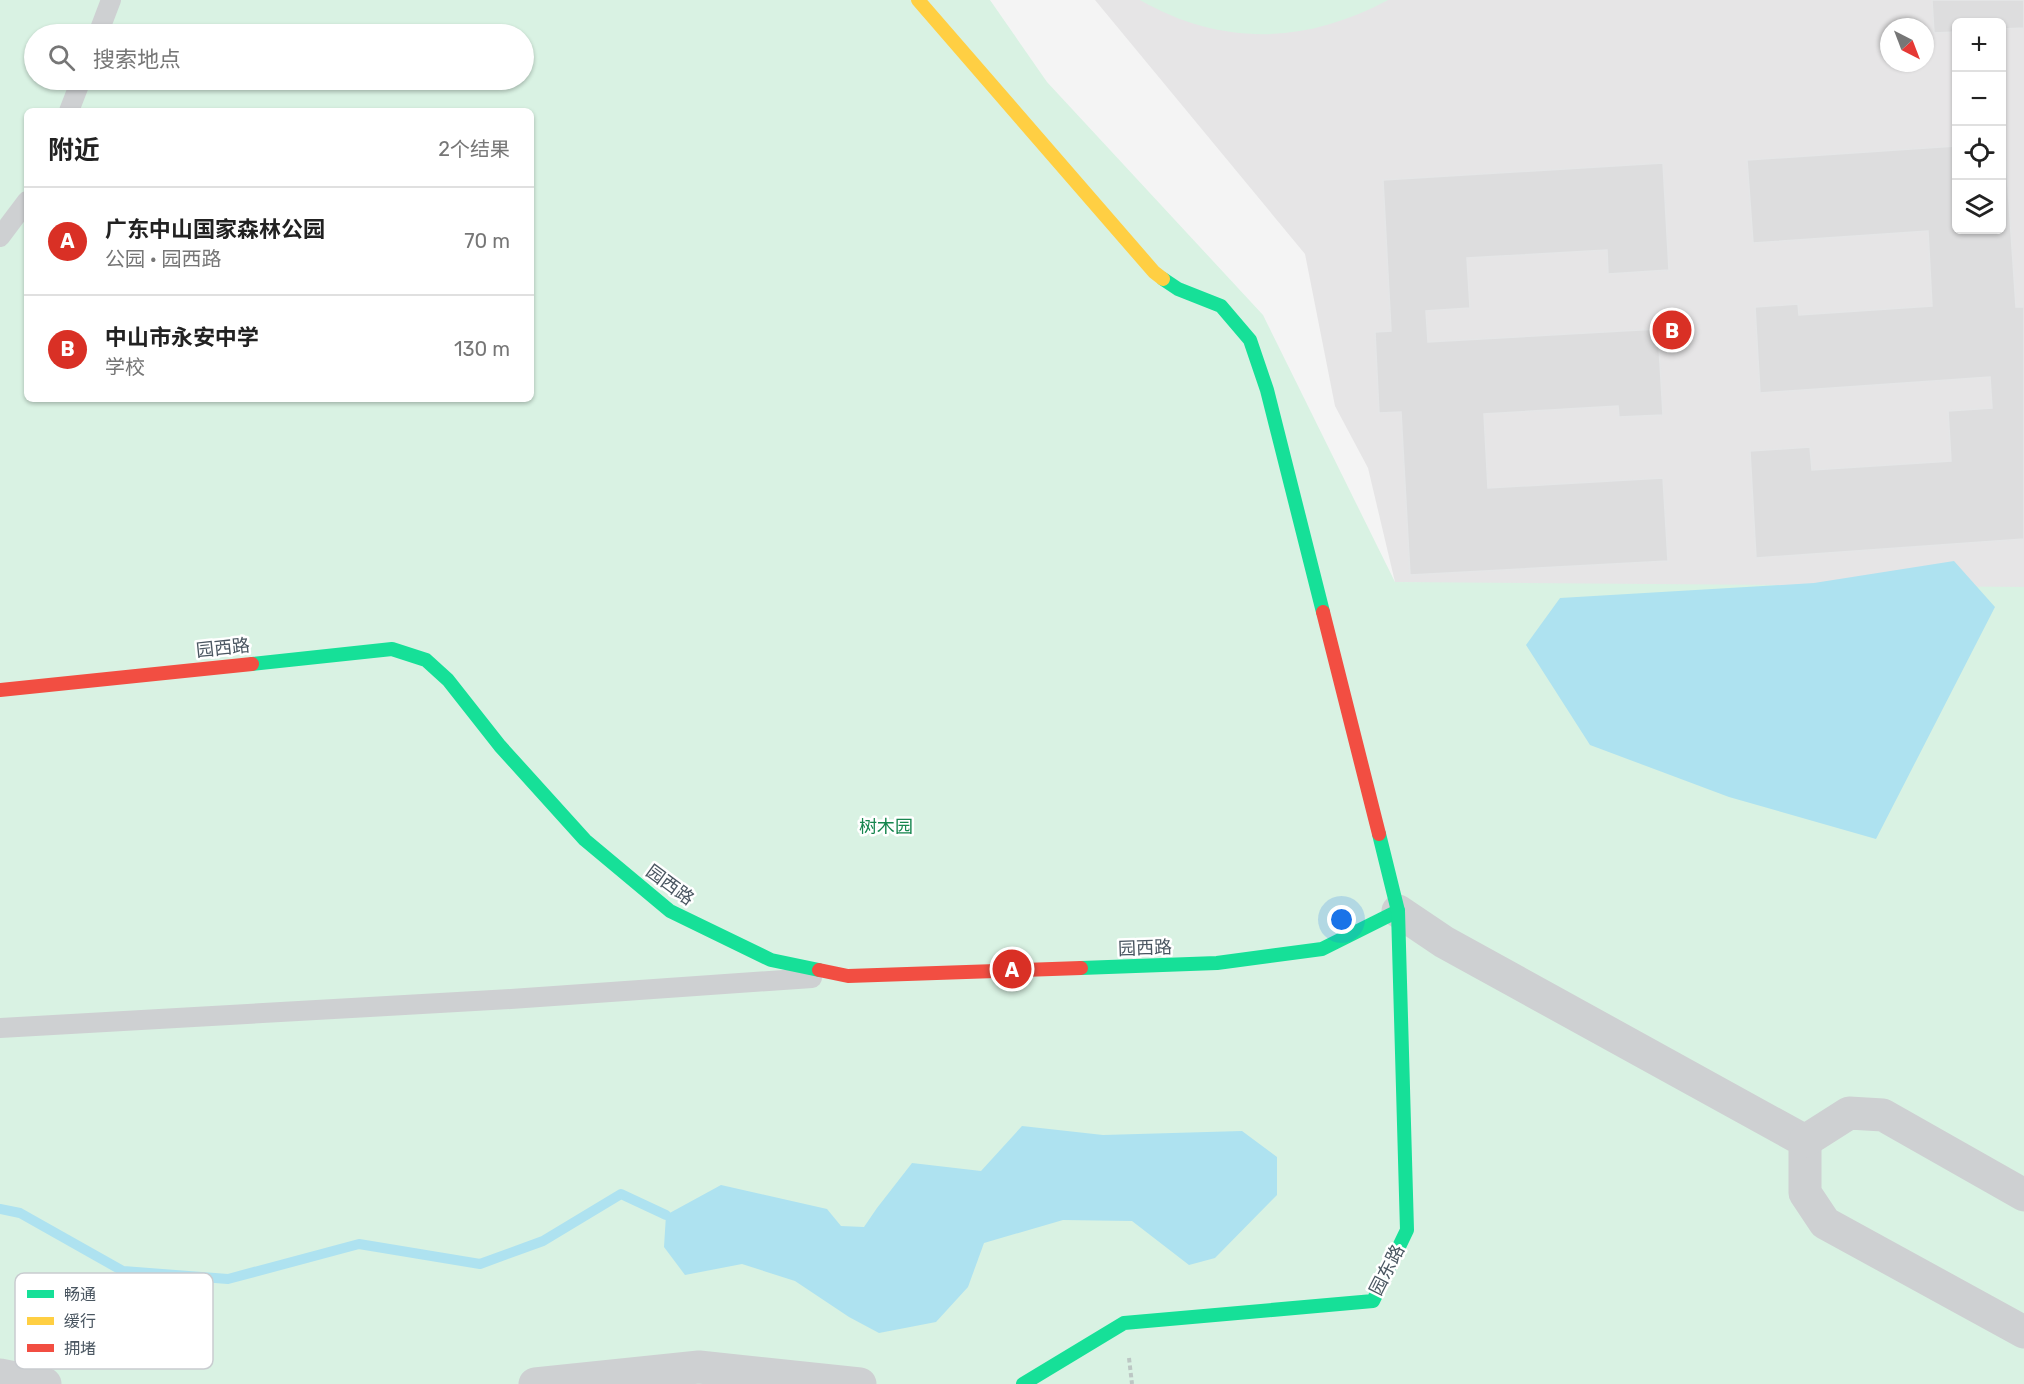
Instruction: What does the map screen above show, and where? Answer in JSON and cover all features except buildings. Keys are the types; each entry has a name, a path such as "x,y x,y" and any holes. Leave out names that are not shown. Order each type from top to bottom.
{"street":[{"path":"918,0 1154,272 1178,289 1221,306 1250,340 1267,390 1398,911 1444,942 1805,1141"},
{"name":"园西路","path":"0,690 392,649 426,660 448,680 500,746 585,840 670,911 771,960 848,976 1217,963 1322,949 1398,911"},
{"name":"园东路","path":"1032,1381 1124,1323 1373,1301 1407,1230 1398,911"},
{"path":"1805,1141 1849,1113 1883,1114 2024,1195"},
{"path":"1805,1141 1805,1193 1825,1223 2024,1332"},
{"path":"535,1384 699,1367 860,1384"},
{"path":"0,1376 45,1384"}],"lane":[{"path":"102,24 111,0"},
{"path":"70,108 77,90"},
{"path":"0,237 24,205"},
{"path":"0,1028 511,999 848,976"}],"shaded area":[{"path":"1095,0 2024,0 2024,588 1534,587 1395,582 1368,468 1335,406 1305,254"}],"green space":[{"name":"树木园","path":"0,0 990,0 1047,82 1263,315 1395,582 2024,587 2024,1384 0,1384"},
{"path":"1140,0 1388,0 1357,15 1326,25 1295,32 1264,34 1233,32 1202,26 1171,15"}],"water":[{"path":"1954,561 1995,607 1876,839 1729,797 1590,745 1526,645 1560,598 1814,583"},
{"path":"1022,1126 1103,1135 1242,1131 1277,1157 1277,1195 1215,1258 1189,1265 1132,1221 1063,1220 984,1243 968,1287 936,1322 879,1333 849,1317 795,1281 742,1264 685,1275 664,1247 666,1215 721,1185 827,1209 841,1226 864,1227 912,1163 981,1171"}],"waterway":[{"path":"213,1278 228,1279 359,1244 480,1264 543,1241 621,1194 666,1215"},
{"path":"0,1209 20,1213 123,1271 149,1273"}],"traffic: fast":[{"path":"1163,279 1178,289 1221,306 1250,340 1267,390 1323,612"},
{"path":"252,664 392,649 426,660 448,680 500,746 585,840 670,911 771,960 819,970"},
{"path":"1023,1384 1124,1323 1373,1301 1407,1230 1398,911 1379,834"},
{"path":"1081,968 1217,963 1322,949 1398,911"}],"traffic: slow":[{"path":"918,0 1154,272 1163,279"}],"traffic: jam":[{"path":"1323,612 1379,834"},
{"path":"0,690 252,664"},
{"path":"819,970 848,976 1081,968"}],"place":[{"name":"中山市永安中学","path":"1672,330"},
{"name":"广东中山国家森林公园","path":"1012,969"}]}
